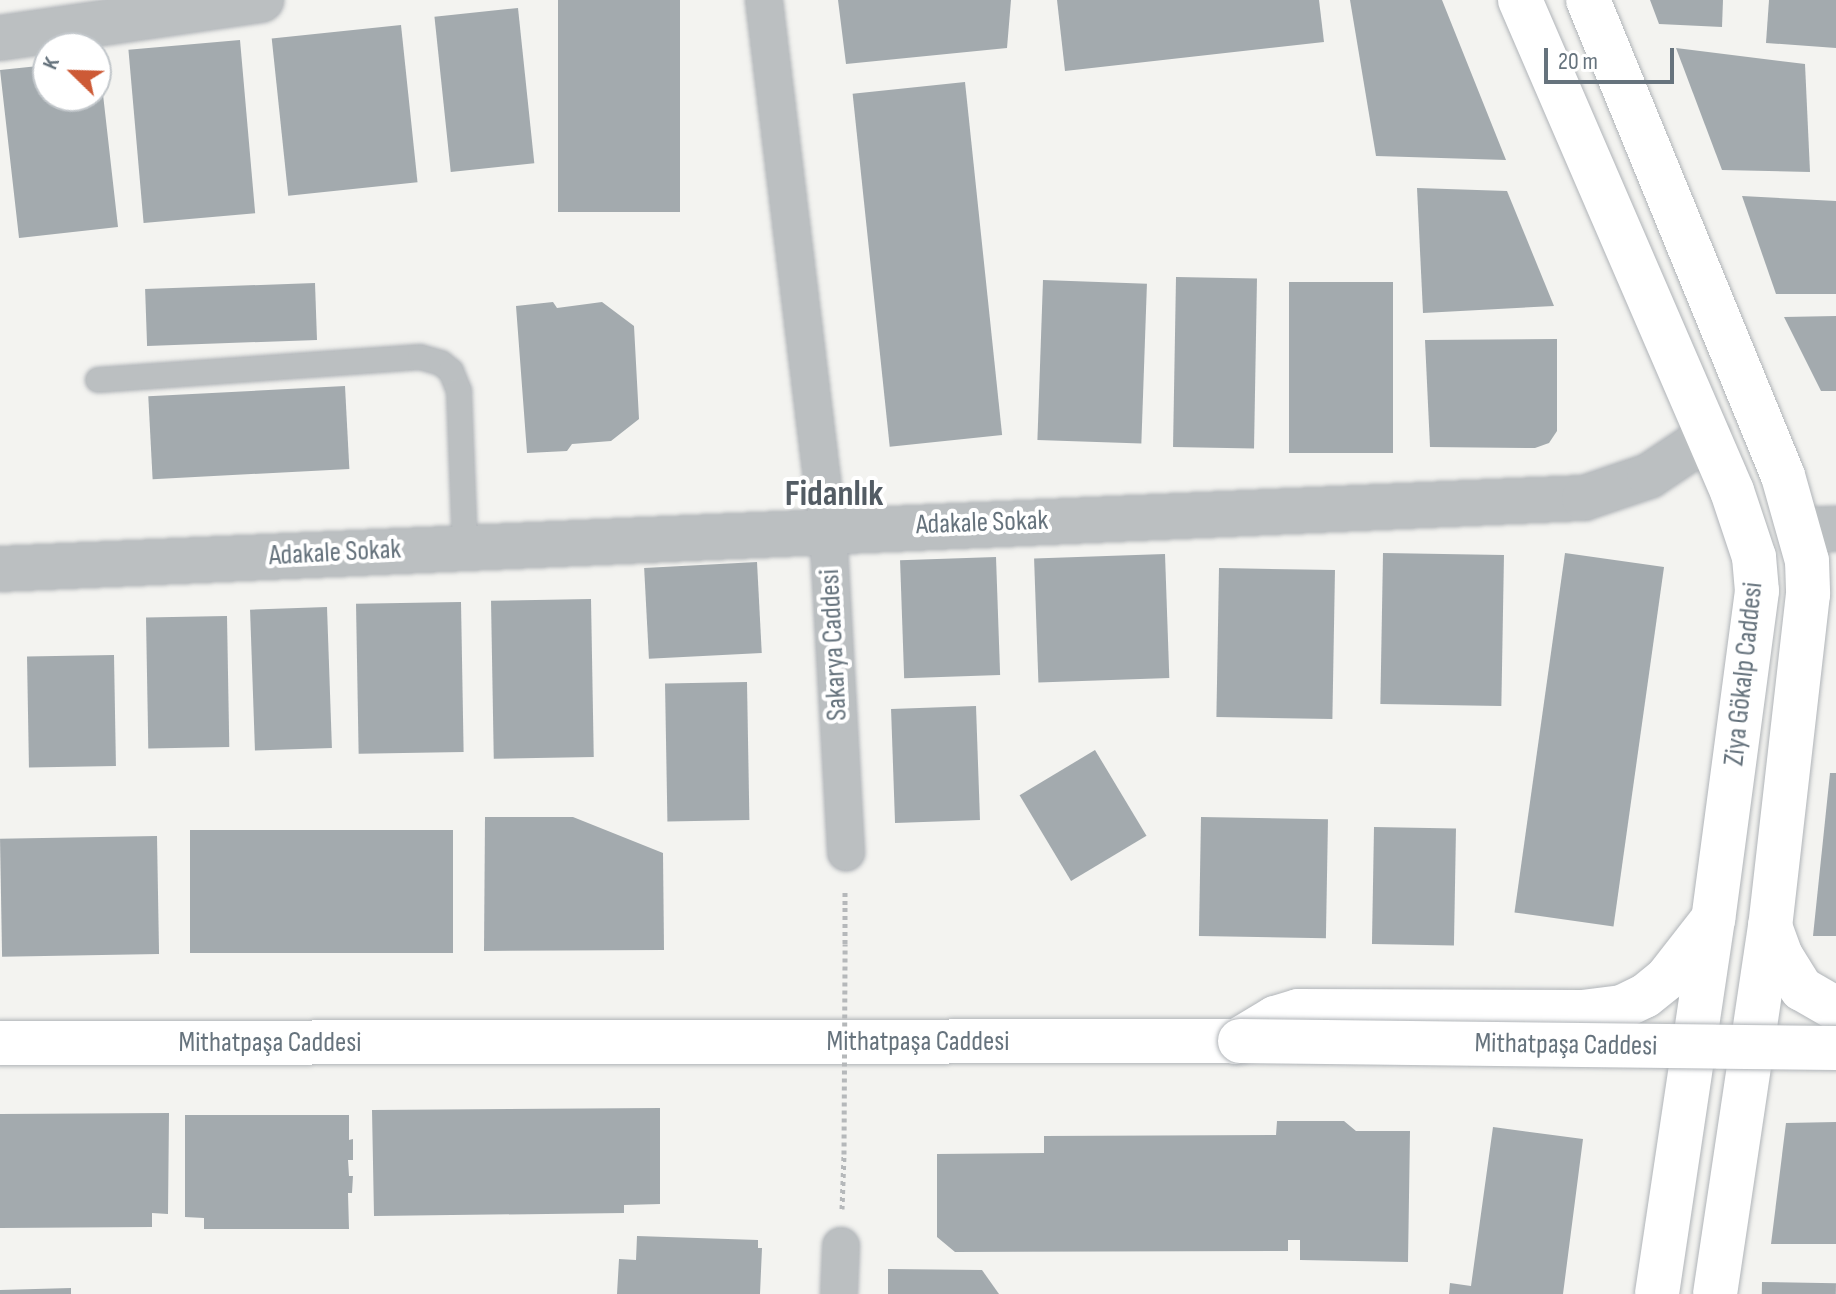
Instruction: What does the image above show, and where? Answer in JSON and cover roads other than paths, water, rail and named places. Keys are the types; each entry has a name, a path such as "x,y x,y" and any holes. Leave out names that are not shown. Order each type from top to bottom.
{"main road":[{"name":"Ziya Gökalp Caddesi","path":"1520,0 1746,526 1757,591 1713,919 1657,1294"},
{"name":"Ziya Gökalp Caddesi","path":"1588,0 1783,476 1818,530 1770,926 1715,1294"},
{"path":"1237,1042 1275,1018 1298,1011 1582,1012 1622,1007 1645,996 1667,978 1713,919"},
{"path":"1770,926 1781,956 1802,989 1836,1009"},
{"name":"Mithatpaşa Caddesi","path":"0,1043 1237,1042 1836,1048"}],"street":[{"path":"0,38 261,0"},
{"name":"Sakarya Caddesi","path":"764,0 828,529 846,852"},
{"name":"Adakale Sokak","path":"0,569 828,529 1584,498 1649,476 1709,436"},
{"path":"839,1294 841,1246"}],"lane":[{"path":"98,380 420,357 441,363 451,371 459,391 465,547"}],"district":[{"name":"Fidanlık","path":"834,495"}]}
